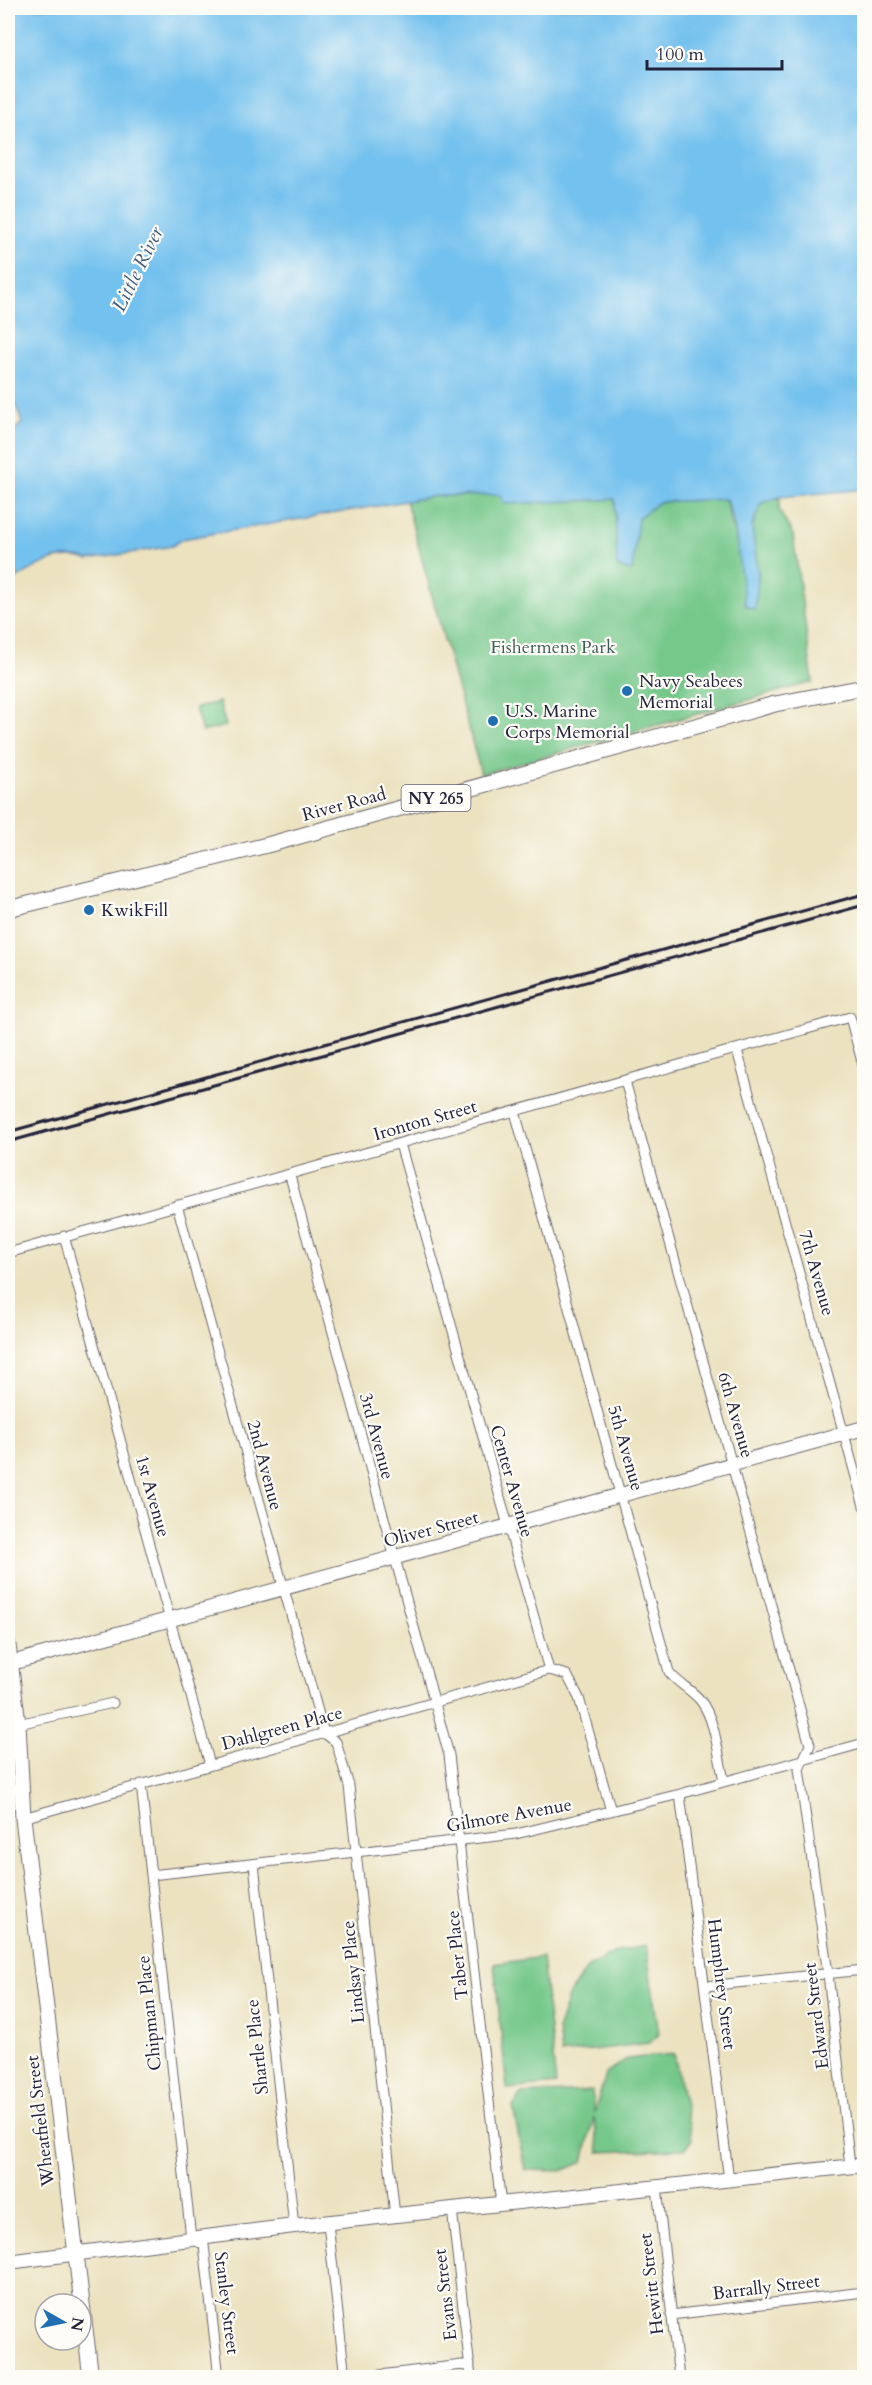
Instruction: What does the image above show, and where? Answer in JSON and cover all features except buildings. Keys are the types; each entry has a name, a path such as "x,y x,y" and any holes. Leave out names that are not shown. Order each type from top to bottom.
{"main road":[{"name":"River Road","path":"8,909 271,844 775,704 864,687"},
{"name":"Oliver Street","path":"8,1664 864,1428"},
{"name":"Wheatfield Street","path":"8,1645 8,1664 18,1724 23,1818 91,2378"},
{"path":"8,2262 294,2226 857,2166"}],"street":[{"name":"Ironton Street","path":"8,1253 290,1176 850,1017 864,1069"},
{"name":"7th Avenue","path":"737,1050 864,1506"},
{"name":"6th Avenue","path":"625,1081 810,1745 806,1757"},
{"name":"5th Avenue","path":"515,1112 669,1672 677,1683 699,1698 707,1711 724,1780"},
{"name":"Center Avenue","path":"400,1144 549,1670"},
{"name":"3rd Avenue","path":"290,1176 393,1558 435,1704"},
{"name":"2nd Avenue","path":"177,1205 282,1589 324,1733"},
{"name":"1st Avenue","path":"64,1236 210,1765"},
{"name":"Dahlgreen Place","path":"23,1818 435,1704 549,1670"},
{"path":"549,1670 567,1675 579,1698 611,1811"},
{"path":"18,1724 113,1703"},
{"name":"Taber Place","path":"435,1704 449,1755 461,1843 501,2205"},
{"name":"Lindsay Place","path":"324,1733 336,1742 349,1786 395,2216"},
{"name":"Gilmore Avenue","path":"151,1875 461,1843 516,1834 680,1794 806,1757 864,1743"},
{"name":"Edward Street","path":"806,1757 799,1769 857,2166"},
{"name":"Chipman Place","path":"141,1784 191,2238"},
{"name":"Humphrey Street","path":"680,1794 729,2180"},
{"name":"Shartle Place","path":"254,1864 294,2226"},
{"path":"706,1986 864,1970"},
{"name":"Hewitt Street","path":"657,2188 679,2378"},
{"name":"Evans Street","path":"452,2209 471,2378"},
{"path":"328,2223 345,2378"},
{"name":"Stanley Street","path":"191,2238 204,2245 219,2378"},
{"name":"Barrally Street","path":"671,2314 864,2292"},
{"path":"356,2378 470,2364"}],"green space":[{"name":"Fishermens Park","path":"500,495 505,504 616,499 617,567 632,570 638,518 659,502 725,499 755,610 758,574 752,527 761,503 780,497 779,510 793,535 813,682 481,774 406,501 436,496"},
{"path":"219,702 226,726 202,732 195,708"},
{"path":"646,1946 659,2034 649,2043 561,2054 558,2028 569,1994 588,1967 617,1951"},
{"path":"542,1957 556,2084 507,2089 494,1964"},
{"path":"674,2054 692,2139 685,2149 599,2152 594,2117 583,2162 562,2171 525,2170 513,2107 521,2094 592,2091 594,2113 606,2074 627,2059"}],"water":[{"name":"Little River","path":"8,8 864,8 864,486 856,490 780,497 761,503 752,527 758,574 755,610 745,605 734,524 726,499 659,502 638,518 632,571 617,567 615,499 504,504 500,495 436,496 182,539 172,546 88,560 77,557 56,559 36,567 8,584 8,436 22,423 15,402 8,399"}],"railway":[{"path":"8,1132 864,894"},
{"path":"8,1142 864,905"}],"place":[{"name":"Navy Seabees Memorial","path":"627,691"},
{"name":"U.S. Marine Corps Memorial","path":"493,721"},
{"name":"KwikFill","path":"89,910"}]}
